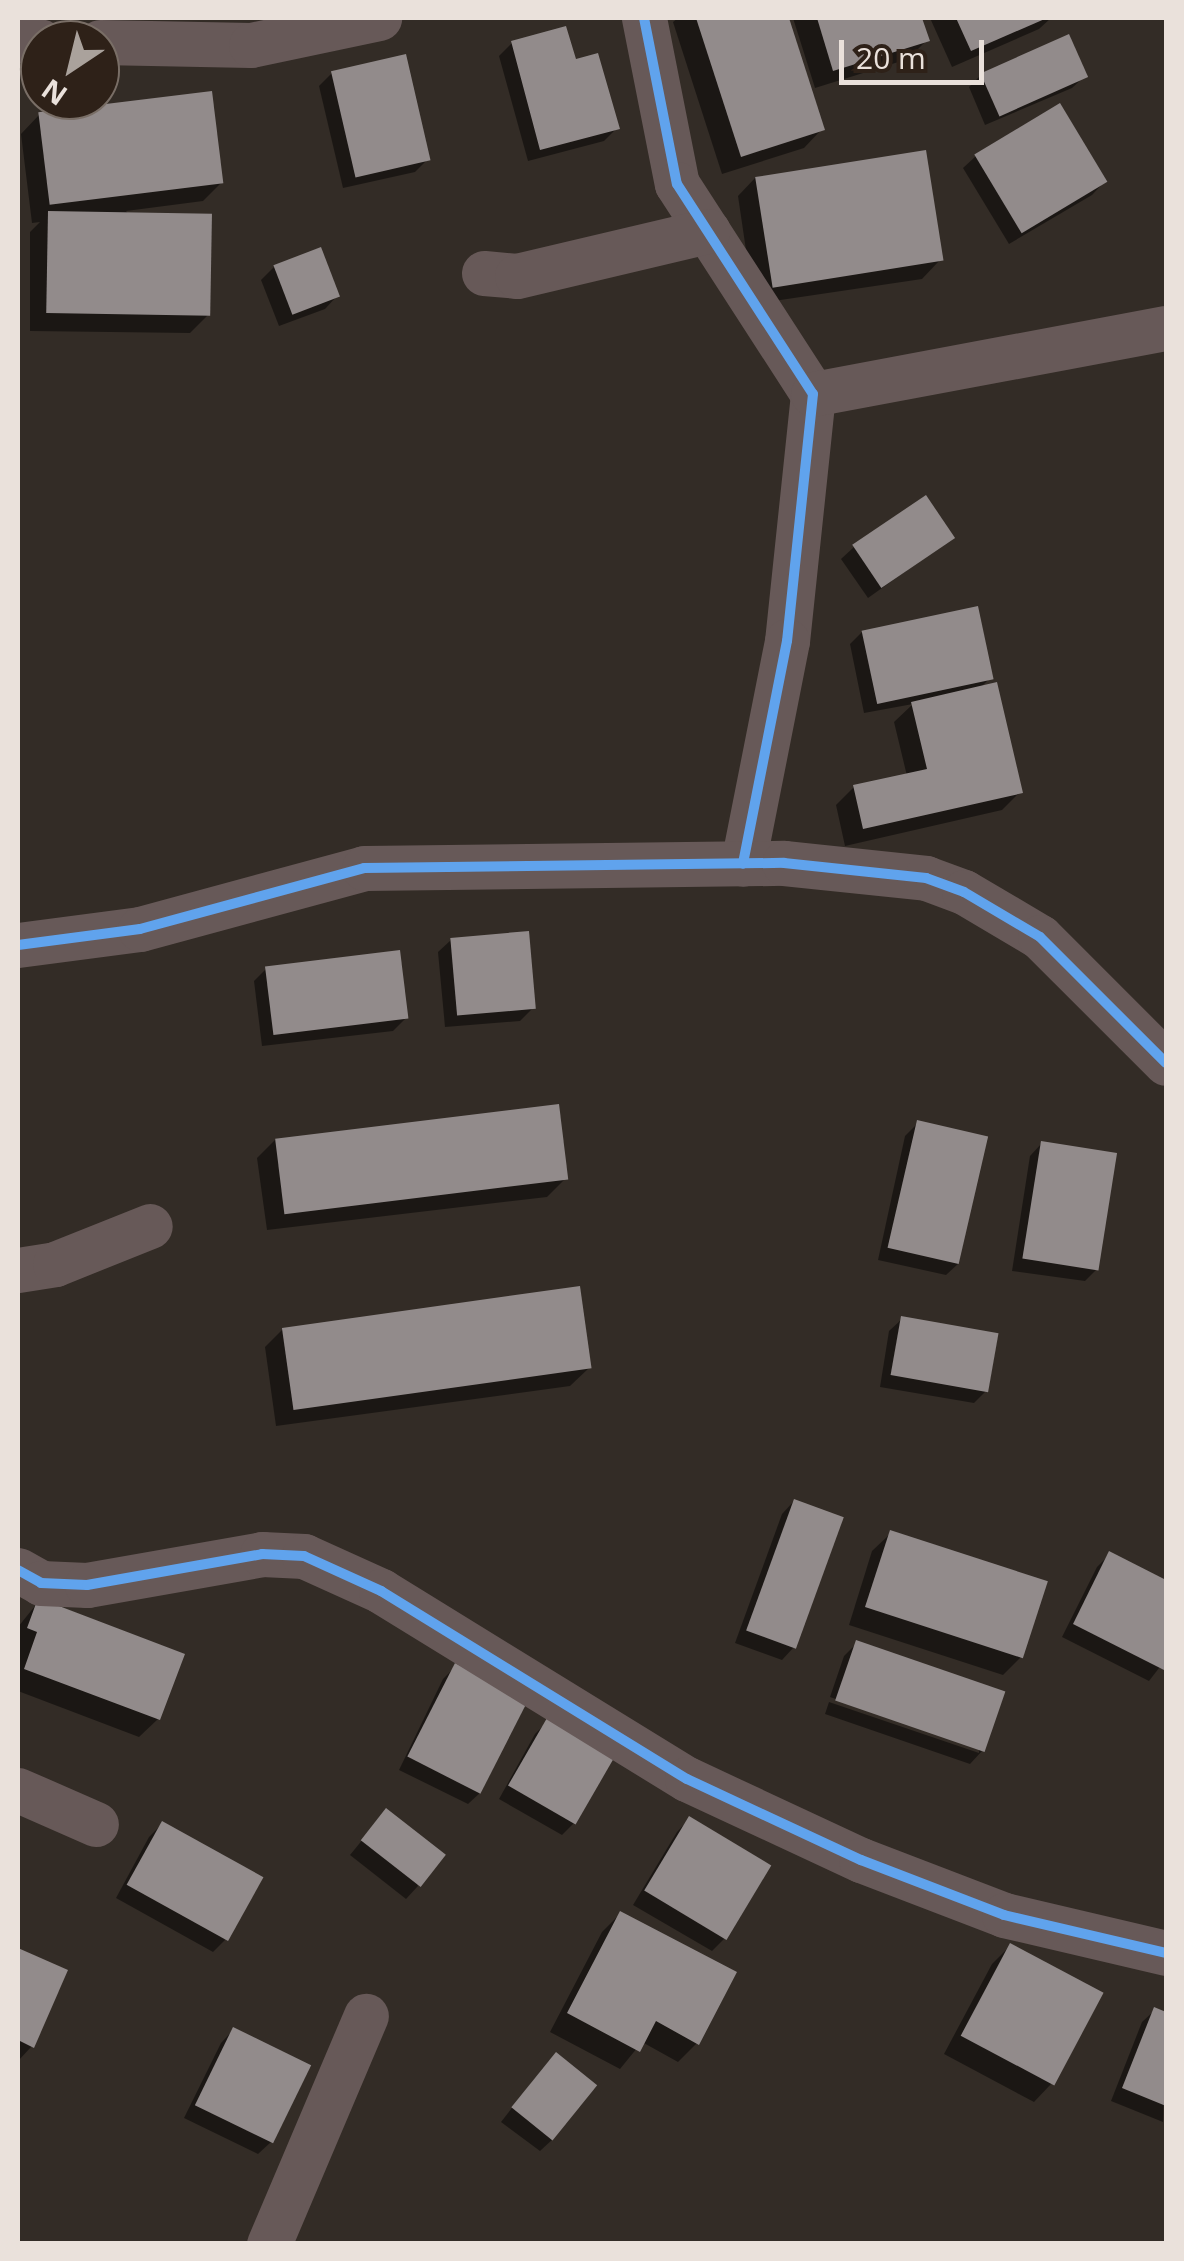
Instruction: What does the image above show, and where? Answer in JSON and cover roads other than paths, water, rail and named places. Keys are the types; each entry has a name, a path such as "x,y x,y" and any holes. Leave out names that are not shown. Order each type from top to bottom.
{"street":[{"path":"120,42 250,45 380,18"},
{"path":"644,18 677,184 813,394 787,641 743,864"},
{"path":"484,273 518,276 708,231"},
{"path":"813,394 1166,328"},
{"path":"18,945 140,929 364,868 784,863 926,878 964,892 1040,937 1166,1063"},
{"path":"18,1270 54,1264 150,1226"},
{"path":"18,1570 42,1584 86,1584 262,1554 304,1556 382,1591 688,1779 861,1860 1004,1915 1166,1953"},
{"path":"18,1790 96,1824"},
{"path":"269,2244 366,2016"}]}
